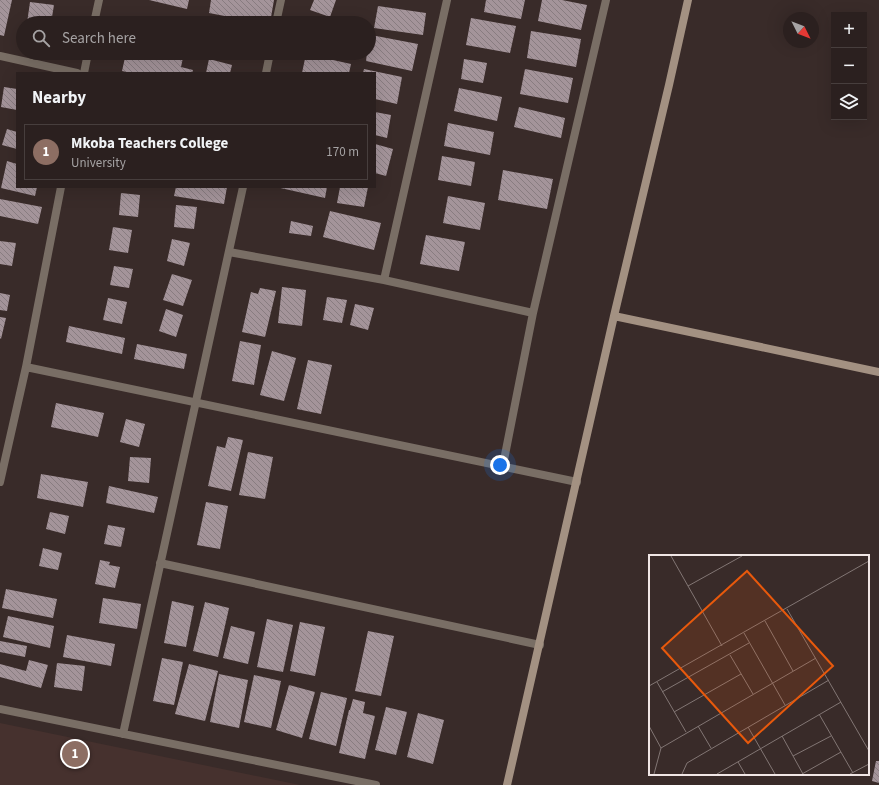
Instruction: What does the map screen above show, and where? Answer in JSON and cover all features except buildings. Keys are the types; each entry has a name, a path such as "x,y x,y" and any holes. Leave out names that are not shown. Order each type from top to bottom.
{"street":[{"path":"96,16 99,0"},
{"path":"278,16 281,0"},
{"path":"384,280 447,0"},
{"path":"503,466 533,313 606,0"},
{"path":"507,785 688,0"},
{"path":"0,56 16,60"},
{"path":"18,60 72,72"},
{"path":"84,72 87,60"},
{"path":"266,72 269,60"},
{"path":"0,482 26,367 61,188"},
{"path":"123,734 243,188"},
{"path":"229,252 384,280 533,313"},
{"path":"614,316 879,372"},
{"path":"26,367 577,482"},
{"path":"160,563 540,645"},
{"path":"0,709 376,785"}],"shaded area":[{"path":"0,723 300,785 0,785"}],"place":[{"name":"Mkoba Teachers College","path":"75,754"}]}
